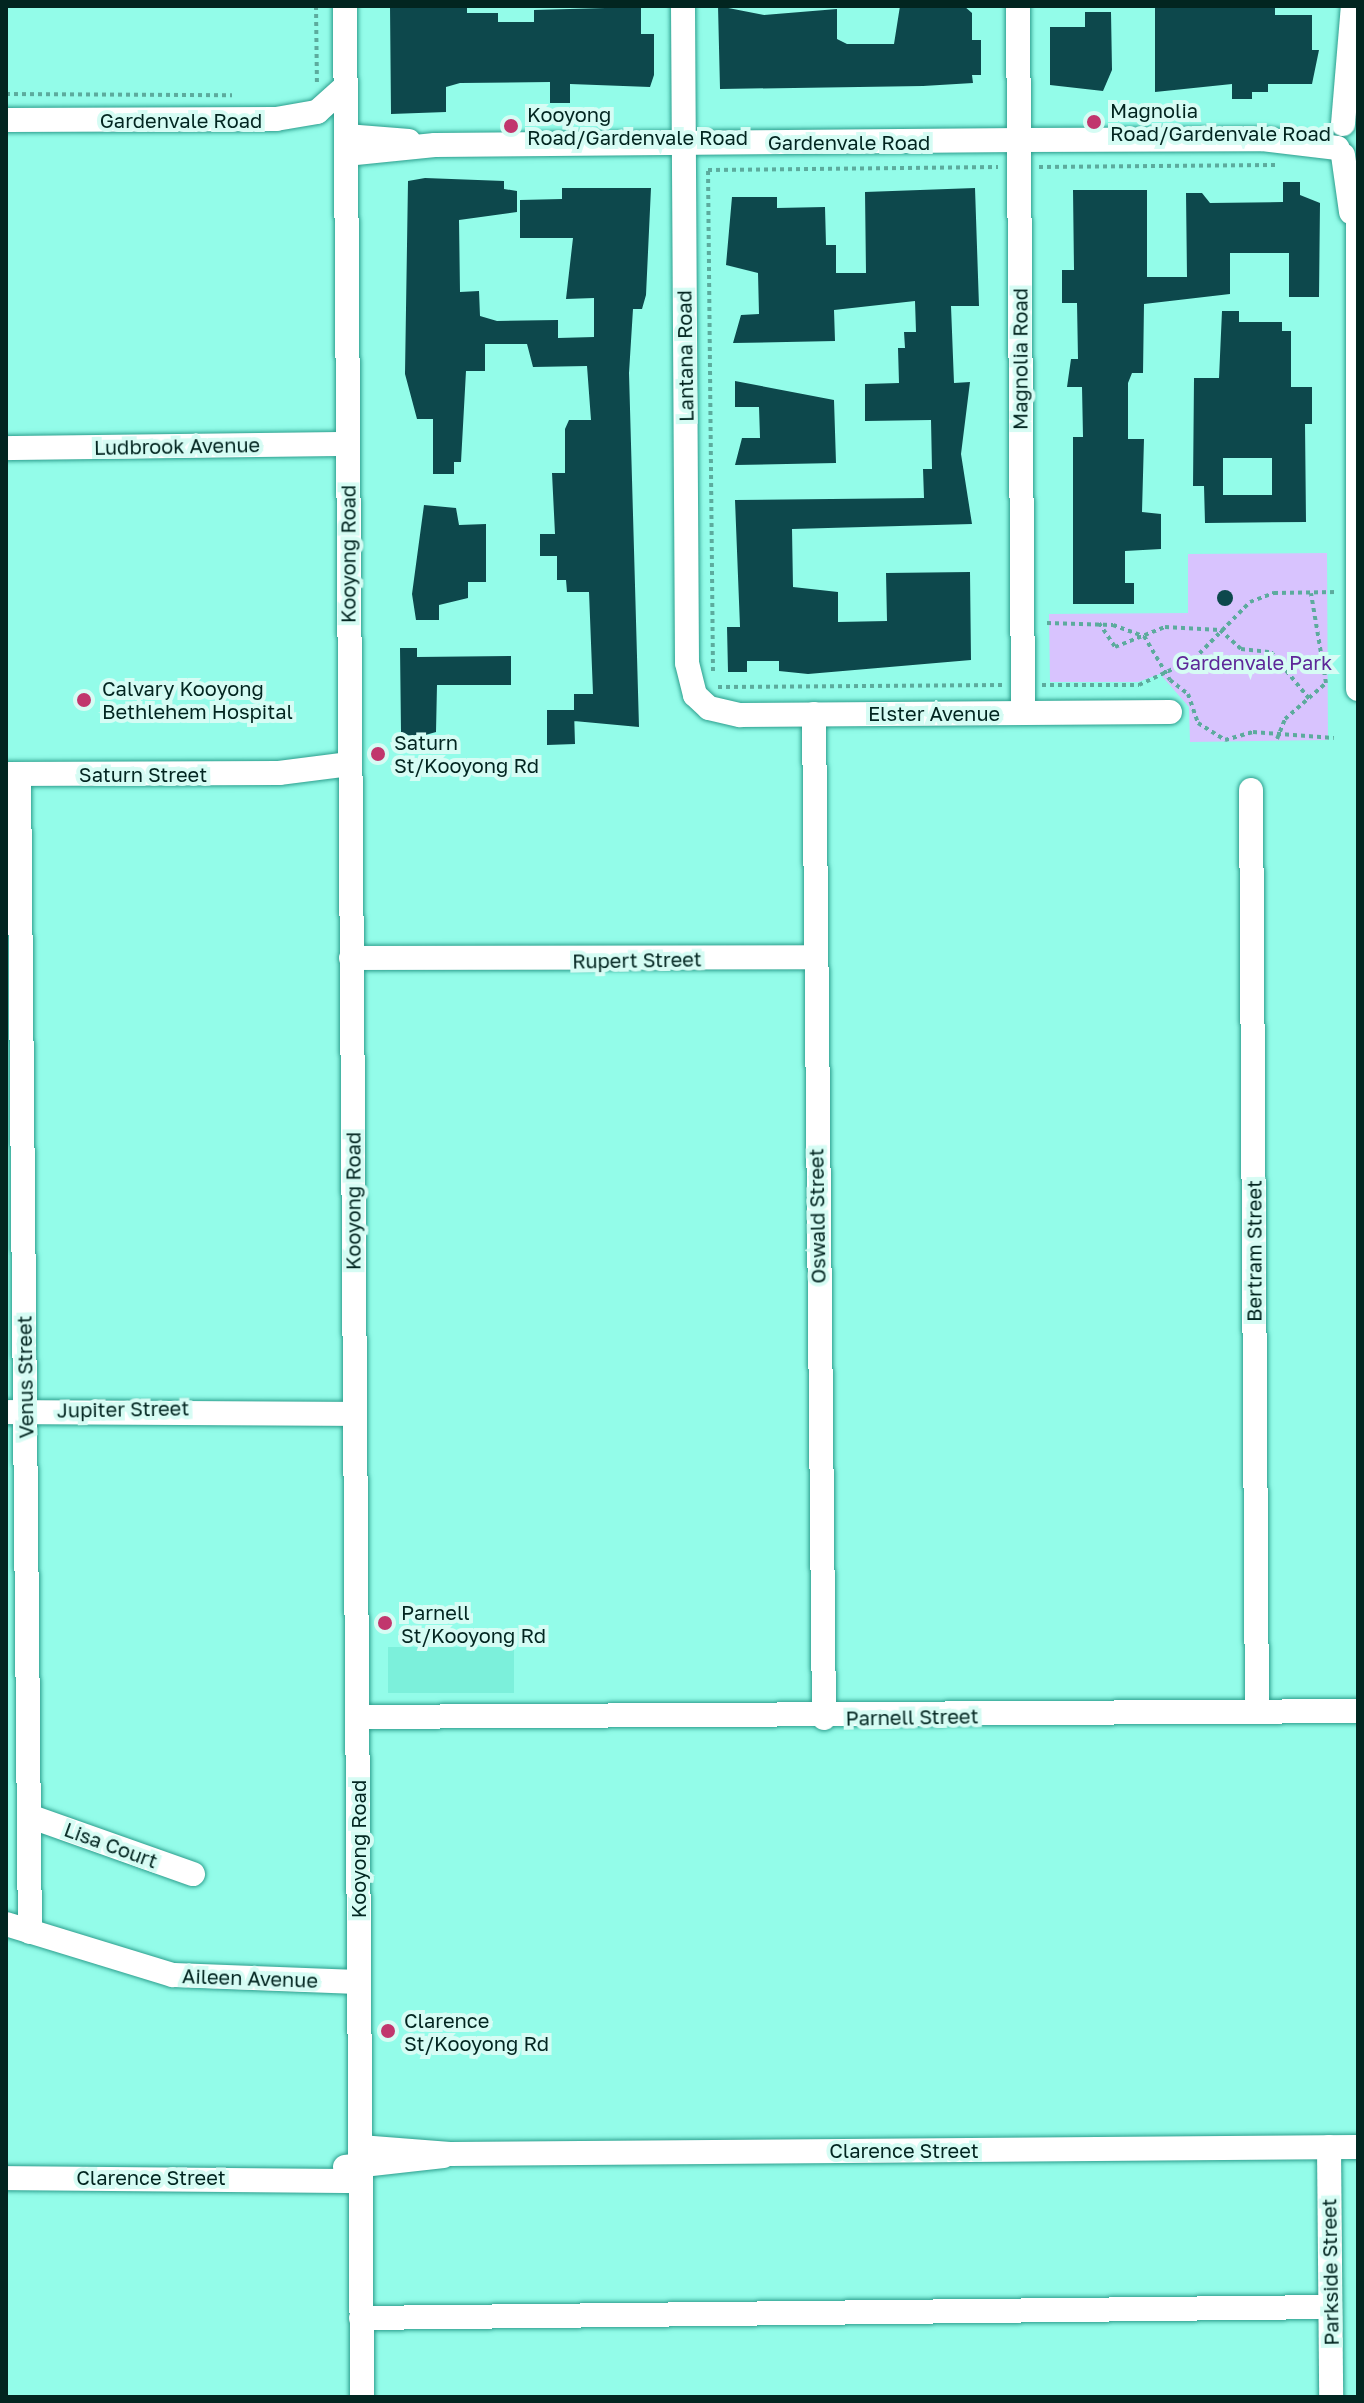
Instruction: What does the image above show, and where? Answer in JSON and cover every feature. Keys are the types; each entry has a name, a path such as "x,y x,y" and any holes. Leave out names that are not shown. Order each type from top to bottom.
{"street":[{"name":"Kooyong Road","path":"345,6 362,2397"},
{"name":"Lantana Road","path":"683,6 687,663 701,702"},
{"name":"Magnolia Road","path":"1018,6 1023,713"},
{"path":"1353,6 1346,139 1354,226 1358,689"},
{"path":"1353,47 1358,79"},
{"name":"Gardenvale Road","path":"6,120 276,119 317,112 345,87"},
{"name":"Gardenvale Road","path":"346,145 1346,139"},
{"path":"1354,226 1358,193"},
{"name":"Ludbrook Avenue","path":"6,448 348,444"},
{"name":"Elster Avenue","path":"701,702 722,713 1170,712"},
{"name":"Oswald Street","path":"814,714 813,957 824,1718"},
{"name":"Saturn Street","path":"13,774 349,772"},
{"name":"Venus Street","path":"13,774 16,1412 30,1932"},
{"name":"Bertram Street","path":"1251,790 1257,1711"},
{"name":"Rupert Street","path":"351,965 813,957"},
{"name":"Jupiter Street","path":"16,1412 354,1405"},
{"name":"Parnell Street","path":"357,1724 1358,1711"},
{"name":"Lisa Court","path":"29,1816 193,1874"},
{"name":"Aileen Avenue","path":"6,1924 173,1975 359,1982"},
{"name":"Parkside Street","path":"1329,2147 1331,2397"},
{"name":"Clarence Street","path":"6,2178 296,2176 450,2154 1358,2147"},
{"path":"361,2318 1330,2307"}],"path":[{"path":"316,6 317,96"},
{"path":"6,94 238,95"},
{"path":"1008,685 713,687 708,170 1295,165"},
{"path":"1277,739 1285,719 1311,701 1326,683 1311,592"},
{"path":"1035,685 1139,685 1167,675 1194,659 1250,602 1311,592 1339,592"},
{"path":"1047,623 1099,623 1144,636 1167,675 1188,694 1205,730 1225,740 1253,732 1277,739 1334,738"},
{"path":"1099,623 1115,647 1165,627 1220,630 1241,649 1271,652 1311,701"}],"shaded area":[{"path":"388,1647 514,1647 514,1693 388,1693"}],"green space":[{"name":"Gardenvale Park","path":"1327,553 1328,740 1190,742 1189,707 1160,674 1138,682 1050,682 1049,614 1188,613 1188,554"}],"building":[{"path":"390,6 467,6 467,13 498,13 498,22 534,22 534,10 641,7 641,34 654,34 654,75 650,87 570,84 570,103 550,103 550,82 460,83 446,87 446,112 391,114"},
{"path":"718,6 764,15 837,9 837,39 847,44 894,44 900,6 964,6 972,13 972,40 981,40 981,75 972,75 973,83 923,86 720,89"},
{"path":"1155,6 1275,6 1275,15 1312,15 1312,50 1319,50 1312,84 1268,84 1268,92 1252,92 1252,99 1232,99 1232,84 1155,92"},
{"path":"1085,12 1111,12 1112,70 1103,91 1050,85 1050,27 1085,27"},
{"path":"425,178 504,181 504,189 517,191 517,212 459,220 460,292 479,291 480,316 497,321 558,320 558,338 594,337 594,298 566,299 573,238 520,238 520,200 562,199 562,188 651,188 646,295 642,309 633,309 629,373 639,727 574,721 575,744 547,745 547,710 574,710 574,694 593,694 589,592 567,592 566,580 557,580 557,556 540,556 540,534 555,534 552,473 565,473 565,429 569,420 591,420 587,366 533,367 527,344 485,344 485,371 466,371 461,462 454,462 454,474 433,474 433,419 417,419 405,374 408,181"},
{"path":"1283,182 1300,182 1300,195 1320,203 1319,297 1289,297 1289,253 1230,253 1230,294 1144,304 1143,373 1132,373 1128,383 1128,439 1144,439 1142,512 1161,514 1161,549 1125,551 1125,583 1134,583 1134,604 1073,604 1073,437 1083,437 1082,387 1067,387 1071,359 1078,359 1077,303 1062,303 1062,270 1074,270 1073,190 1147,190 1147,277 1187,277 1186,193 1202,193 1210,203 1283,202"},
{"path":"975,188 979,306 951,306 954,383 970,382 961,454 972,524 792,529 793,587 838,592 838,622 887,621 886,573 970,572 971,660 808,674 779,671 779,661 747,661 747,672 728,672 727,627 740,627 735,500 924,498 923,469 932,469 931,420 865,421 865,384 899,383 898,348 905,348 904,332 916,332 915,301 834,310 835,341 733,343 741,315 759,314 758,273 726,265 732,197 777,197 777,208 825,207 826,245 836,245 836,273 866,273 865,192"},
{"path":"1222,311 1239,311 1239,322 1282,322 1282,331 1291,331 1291,387 1312,387 1312,424 1305,424 1306,522 1205,523 1204,486 1193,486 1194,378 1219,378","holes":["1223,458 1272,458 1272,495 1223,495"]},
{"path":"735,381 834,400 836,463 735,465 742,438 760,438 759,407 735,407"},
{"path":"424,505 456,508 459,525 486,524 486,582 468,582 468,598 439,605 439,620 416,620 412,594"},
{"path":"1222,590 1228,590 1233,598 1231,604 1222,606 1217,601 1217,595"},
{"path":"400,648 417,648 417,657 511,656 511,685 437,685 436,732 415,738 401,732"}],"place":[{"name":"Magnolia Road/Gardenvale Road","path":"1094,122"},
{"name":"Kooyong Road/Gardenvale Road","path":"511,126"},
{"name":"Calvary Kooyong Bethlehem Hospital","path":"84,700"},
{"name":"Saturn St/Kooyong Rd","path":"378,754"},
{"name":"Parnell St/Kooyong Rd","path":"385,1623"},
{"name":"Clarence St/Kooyong Rd","path":"388,2031"}]}
